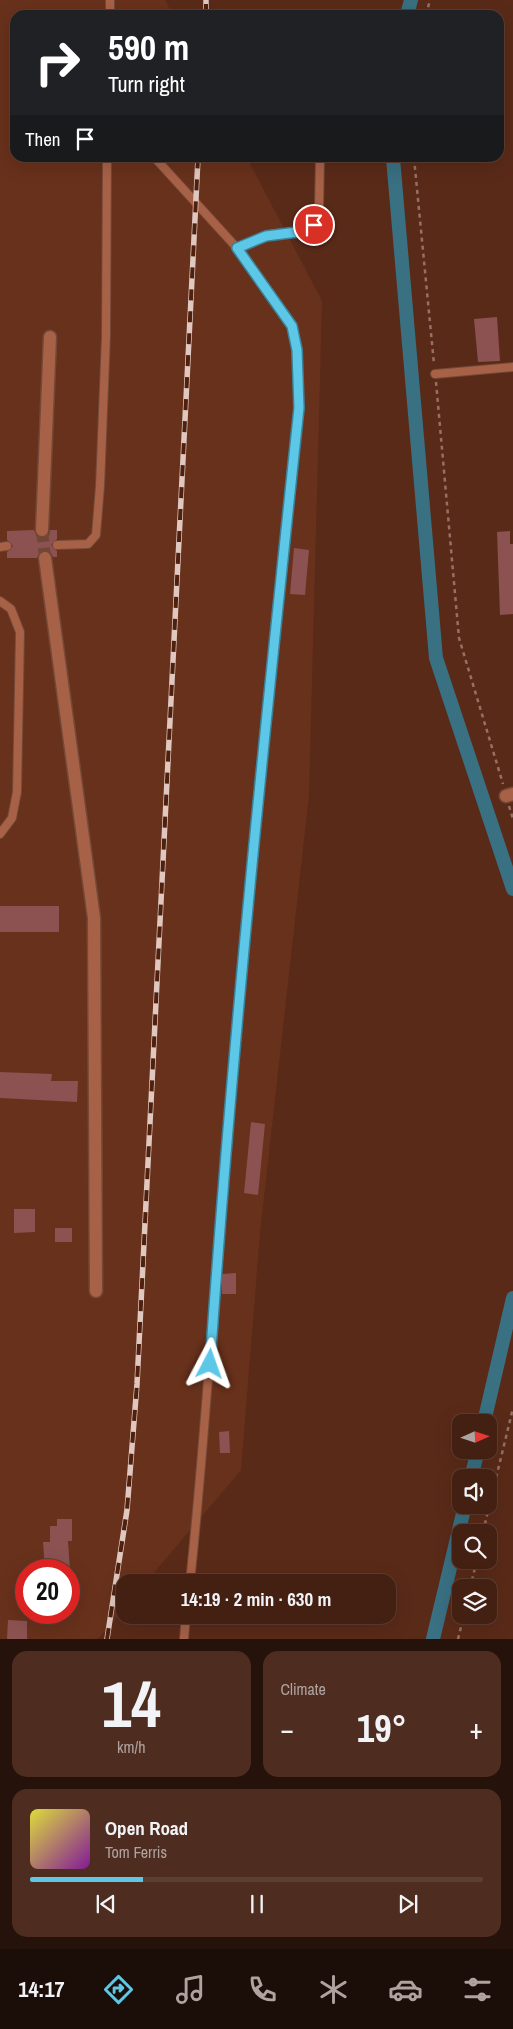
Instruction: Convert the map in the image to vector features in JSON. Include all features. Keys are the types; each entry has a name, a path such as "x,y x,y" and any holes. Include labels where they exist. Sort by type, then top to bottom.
{"street":[{"path":"42,530 50,337"},
{"path":"45,558 94,918 96,1291"}],"lane":[{"path":"57,545 88,544 96,534 100,486 106,336 107,162"},
{"path":"159,162 237,248 292,326 297,350 299,408 252,865 223,1189 201,1480 191,1574"},
{"path":"237,248 266,236 305,231 314,225 319,208 320,162"},
{"path":"435,374 513,367"},
{"path":"0,601 11,609 20,632 18,792 12,818 0,834"},
{"path":"184,1639 185,1624"}],"path":[{"path":"414,162 459,638 510,795 513,819"},
{"path":"485,1524 513,1408"},
{"path":"458,1639 462,1624"}],"shaded area":[{"path":"0,0 165,0 170,10 10,10 10,162 249,162 322,301 309,795 260,1233 241,1470 153,1574 116,1574 116,1618 98,1639 0,1639"}],"building":[{"path":"497,317 500,361 478,362 474,319"},
{"path":"34,530 37,537 42,538 49,535 50,530 57,530 57,539 51,545 57,551 57,557 53,557 51,553 44,550 40,552 37,558 7,558 7,552 13,546 7,540 7,531"},
{"path":"510,531 510,544 513,544 513,614 500,615 497,532"},
{"path":"294,548 309,550 305,595 290,594"},
{"path":"0,906 59,906 59,932 0,932"},
{"path":"0,1072 52,1074 51,1081 78,1081 77,1102 0,1098"},
{"path":"251,1122 265,1124 258,1195 244,1193"},
{"path":"14,1209 35,1209 35,1232 14,1233"},
{"path":"55,1228 72,1228 72,1242 55,1242"},
{"path":"236,1273 236,1294 222,1294 222,1274"},
{"path":"229,1431 230,1453 220,1453 219,1432"},
{"path":"57,1519 72,1519 72,1541 68,1541 69,1559 44,1559 43,1542 50,1542 50,1526 57,1526"},
{"path":"8,1620 15,1620 15,1624 27,1624 27,1639 7,1639"}],"waterway":[{"path":"408,10 411,0"},
{"path":"393,162 436,658 513,889"},
{"path":"486,1414 513,1298"},
{"path":"473,1469 476,1459"},
{"path":"433,1639 463,1514"}],"tunnel":[{"path":"42,530 45,558"}],"railway":[{"path":"206,0 206,10"},
{"path":"107,1639 127,1510 137,1384 198,162"}],"route":[{"path":"210,1364 223,1189 252,865 299,408 297,350 292,326 237,248 266,236 305,231 314,225"}]}
